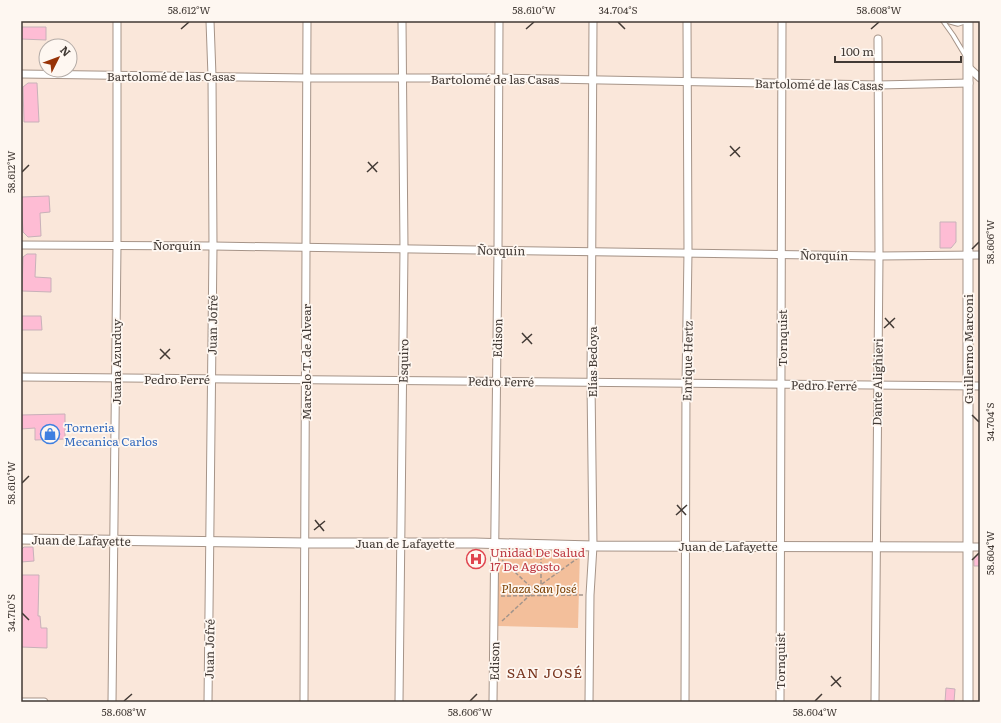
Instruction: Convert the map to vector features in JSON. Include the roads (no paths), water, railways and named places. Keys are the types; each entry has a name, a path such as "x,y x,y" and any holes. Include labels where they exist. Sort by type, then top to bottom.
{"street":[{"name":"Juana Azurduy","path":"112,702 115,541 118,76 117,21"},
{"name":"Juan Jofré","path":"208,702 213,246 212,76 210,21"},
{"name":"Marcelo T. de Alvear","path":"304,702 307,21"},
{"name":"Esquiro","path":"399,702 404,249 402,21"},
{"name":"Edison","path":"493,702 499,21"},
{"name":"Elías Bedoya","path":"589,702 590,595 593,546 593,21"},
{"name":"Enrique Hertz","path":"685,702 688,21"},
{"name":"Tornquist","path":"780,702 782,21"},
{"name":"Guillermo Marconi","path":"967,21 969,83 968,702"},
{"name":"Dante Alighieri","path":"875,702 879,256 878,39"},
{"path":"968,64 980,78"},
{"name":"Bartolomé de las Casas","path":"21,74 307,78 499,78 878,85 969,83"},
{"name":"Ñorquín","path":"21,246 117,245 498,249 593,252 688,252 879,256 980,254"},
{"name":"Pedro Ferré","path":"21,377 980,386"},
{"name":"Juan de Lafayette","path":"21,539 401,543 495,549 541,545 876,548 980,547"},
{"path":"21,702 44,702"}],"lane":[{"path":"943,21 953,35 968,64"},
{"path":"947,21 958,24 967,21"}],"place":[{"name":"Torneria Mecanica Carlos","path":"50,434"},
{"name":"Unidad De Salud 17 De Agosto","path":"476,559"}],"district":[{"name":"SAN JOSÉ","path":"545,672"}],"park label":[{"name":"Plaza San José","path":"539,588"}]}
